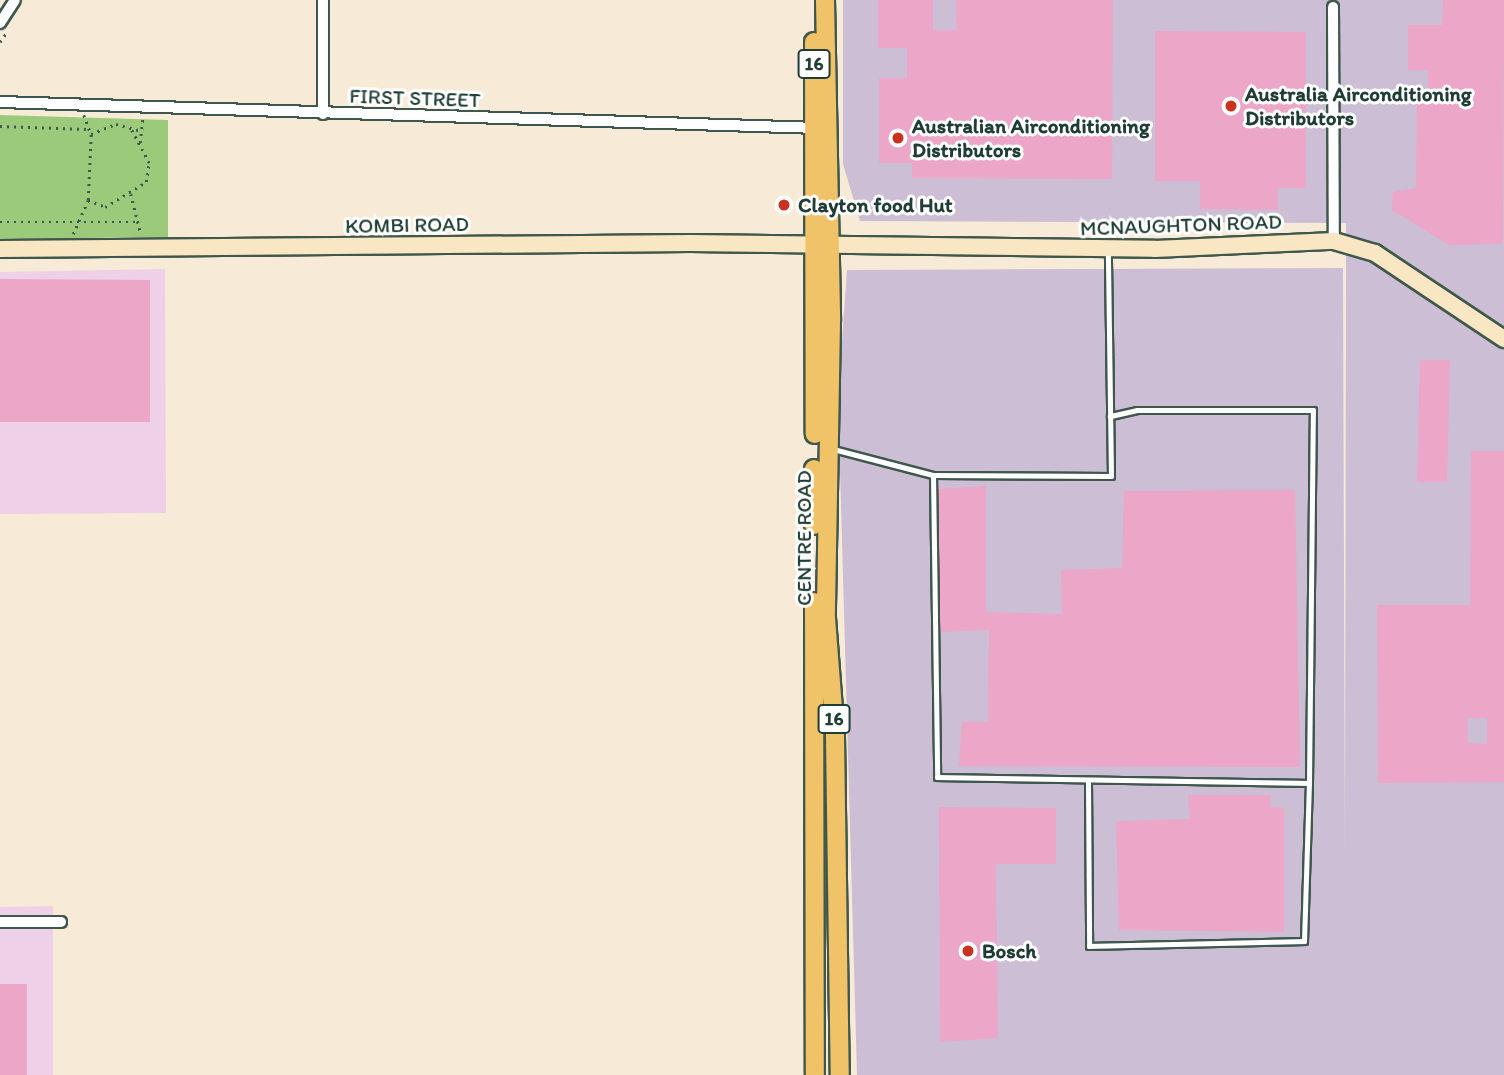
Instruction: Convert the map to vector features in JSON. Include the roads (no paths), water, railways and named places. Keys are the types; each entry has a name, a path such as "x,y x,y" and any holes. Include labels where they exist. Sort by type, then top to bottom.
{"main road":[{"name":"CENTRE ROAD","path":"814,0 821,128 840,1075"},
{"name":"CENTRE ROAD","path":"821,128 825,0"},
{"name":"MCNAUGHTON ROAD","path":"823,249 1108,250 1334,241 1375,253 1504,339"},
{"name":"KOMBI ROAD","path":"0,249 690,243 823,249"},
{"name":"CENTRE ROAD","path":"815,1075 823,249"}],"street":[{"path":"0,23 15,0"},
{"path":"323,0 323,114"},
{"path":"1333,7 1334,241"},
{"name":"FIRST STREET","path":"0,102 821,128"},
{"path":"0,922 61,922"}],"lane":[{"path":"826,447 933,475 1111,476 1108,250"},
{"path":"1088,783 1089,946 1304,941 1309,783 1313,410 1137,410 1110,416"},
{"path":"933,475 937,777 1088,783 1309,783"}],"place":[{"name":"Australia Airconditioning Distributors","path":"1231,106"},
{"name":"Australian Airconditioning Distributors","path":"898,138"},
{"name":"Clayton food Hut","path":"784,205"},
{"name":"Bosch","path":"968,951"}]}
